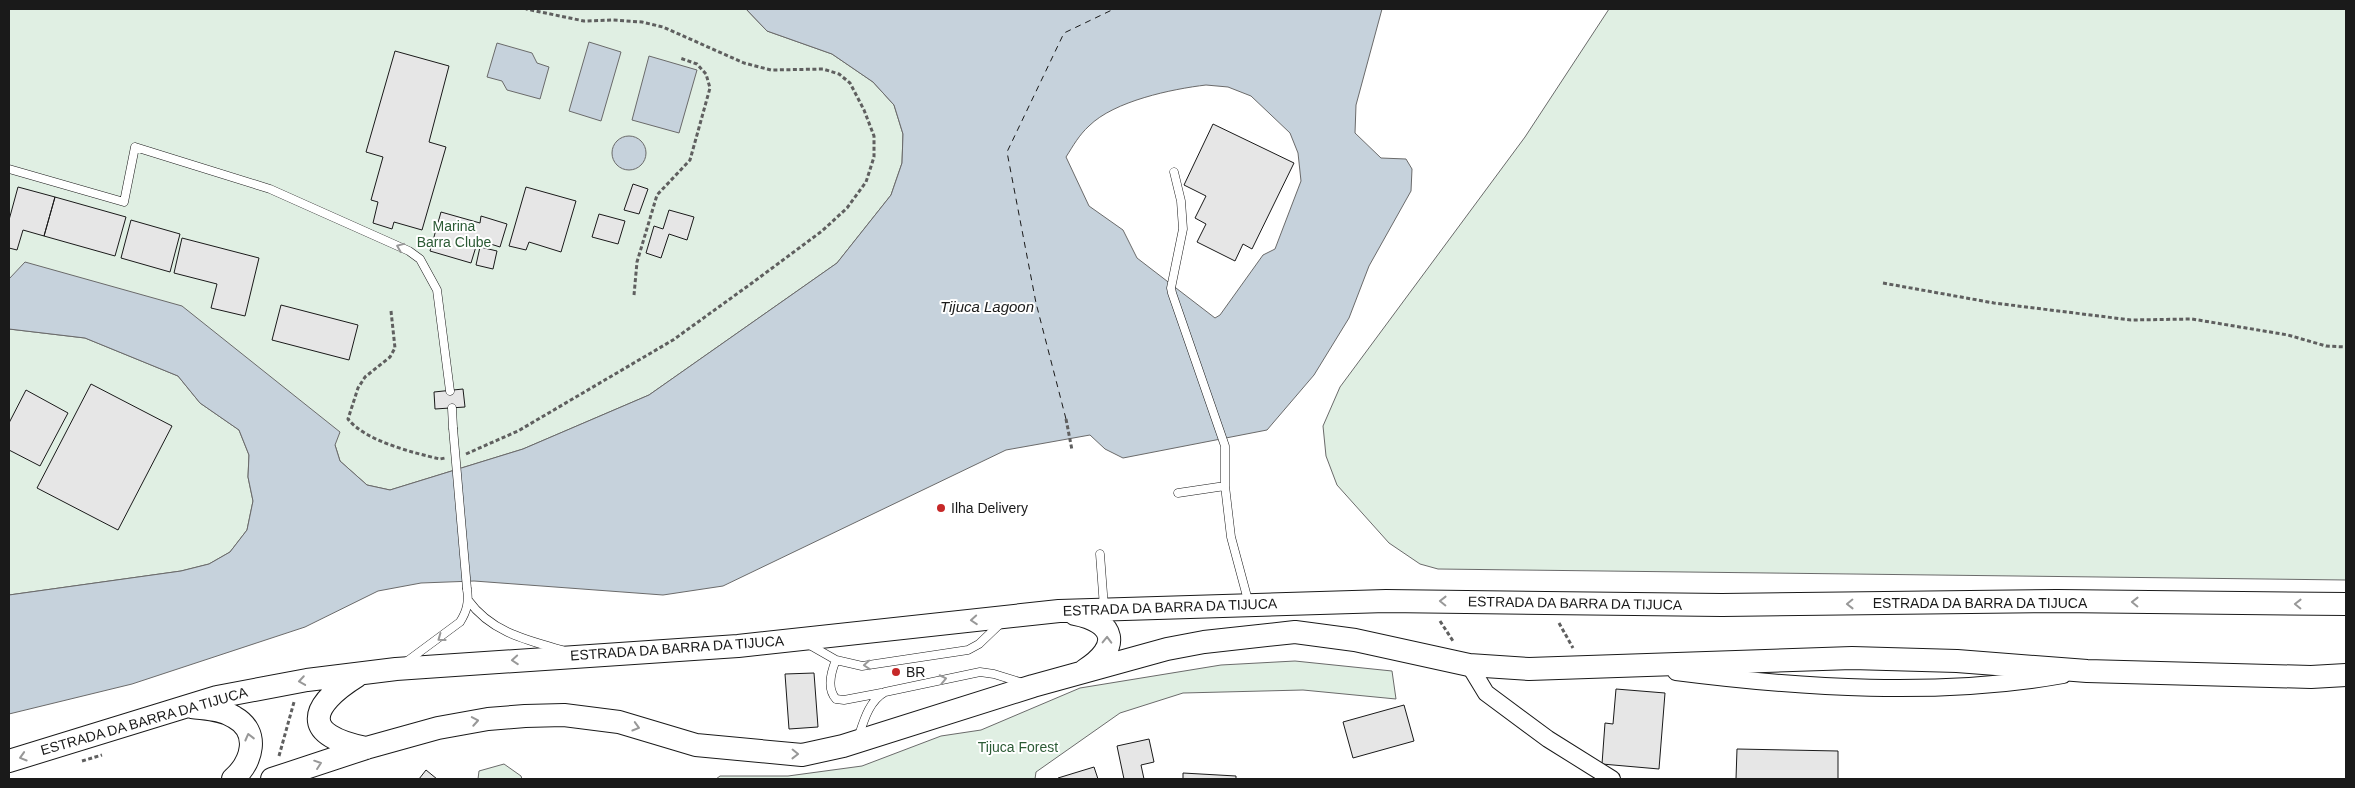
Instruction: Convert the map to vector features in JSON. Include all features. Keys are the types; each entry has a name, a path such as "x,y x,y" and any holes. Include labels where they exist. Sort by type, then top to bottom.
{"main road":[{"name":"ESTRADA DA BARRA DA TIJUCA","path":"9,761 187,706 255,688 396,669 581,655 738,646 1059,611 1249,604 1414,601 1722,605 2047,601 2346,604"},
{"path":"1059,611 1094,618 1104,625 1109,636 1105,654 1078,674"},
{"path":"276,770 438,728 488,719 564,715 619,722 696,745 802,755 856,742 1032,686 1167,648 1295,632 1355,640 1469,665 1530,669 1852,658 1957,660 2087,671 2302,676 2346,675"},
{"path":"360,674 338,688 325,700 318,714 318,721 321,728 336,740 366,748"},
{"path":"187,706 224,712 234,716 248,730 252,739 249,757 240,773 233,779"}],"street":[{"path":"1469,665 1486,693 1548,739 1612,779"}],"lane":[{"path":"9,169 124,202 135,147 270,189 410,251 420,260 438,290 450,391"},
{"path":"1174,172 1181,201 1183,229 1171,288 1225,446 1225,486 1232,538 1249,604"},
{"path":"396,669 460,622 466,613 468,600 452,408"},
{"path":"1178,493 1225,486"},
{"path":"1100,554 1104,609"},
{"path":"468,600 478,613 497,628 529,640 581,655"},
{"path":"798,638 836,660 862,666 961,652 979,644 1008,617"},
{"path":"836,660 830,677 832,692 836,699 844,700 980,672 994,674 1032,686"},
{"path":"856,742 870,707 876,699 886,692"}],"path":[{"path":"463,455 471,454 518,431 673,340 752,284 822,231 847,208 866,182 874,157 874,136 864,110 850,83 839,74 823,69 771,70 744,63 663,27 622,20 584,21 526,9"},
{"path":"634,295 637,262 657,195 690,160 710,88 706,74 697,64 680,58"},
{"path":"1883,284 1994,302 2131,320 2192,319 2288,335 2326,346 2346,348"},
{"path":"391,311 395,348 390,357 365,377 358,388 348,419 371,435 397,449 440,459 448,458"},
{"path":"1066,418 1072,450"},
{"path":"1414,601 1442,623 1469,665"},
{"path":"1558,621 1575,652"},
{"path":"276,770 294,696"}],"green space":[{"name":"Marina Barra Clube","path":"9,9 746,9 767,31 832,54 873,82 894,105 903,134 902,163 891,195 837,263 649,395 523,449 390,490 367,485 340,461 335,445 9,279"},
{"path":"1609,9 2346,9 2346,580 1438,569 1420,564 1389,543 1337,485 1326,456 1323,426 1340,387 1525,137"},
{"path":"9,329 85,338 178,376 200,403 239,430 249,455 248,477 253,501 247,530 230,552 209,564 181,571 9,595"},
{"name":"Tijuca Forest","path":"1295,661 1392,671 1396,699 1303,690 1183,693 1120,713 1036,772 1035,779 716,779 720,776 788,776 862,766 941,736 981,730 1080,688 1221,665"},
{"path":"504,764 521,776 522,779 478,779 479,771"}],"water":[{"name":"Tijuca Lagoon","path":"746,9 1382,9 1356,105 1355,133 1381,158 1406,159 1412,169 1411,191 1369,266 1349,318 1314,375 1267,430 1123,458 1105,449 1090,435 1006,450 723,586 663,595 474,581 421,583 378,591 305,627 132,684 9,714 9,595 181,571 209,564 230,552 247,530 253,501 248,477 249,455 239,430 200,403 178,376 85,338 9,329 9,279 25,262 182,306 340,432 335,445 340,461 367,485 390,490 523,449 649,395 837,263 891,195 902,163 903,134 894,105 873,82 832,54 767,31","holes":["1206,85 1228,87 1251,96 1290,133 1298,153 1301,181 1275,249 1263,255 1220,315 1215,318 1137,258 1123,230 1089,206 1066,157 1089,126 1100,117 1128,103 1161,93 1192,87"]},
{"path":"589,42 621,52 601,121 569,111"},
{"path":"497,43 532,53 537,63 549,67 540,99 507,90 502,81 487,77"},
{"path":"649,56 697,70 679,133 632,120"},
{"path":"629,136 641,141 646,153 641,165 629,170 617,165 612,153 617,141"}],"building":[{"path":"395,51 449,66 429,142 446,147 422,230 394,222 392,229 373,223 378,202 371,200 383,157 366,152"},
{"path":"1213,124 1294,163 1252,249 1243,244 1235,261 1197,242 1206,224 1195,218 1206,196 1184,185"},
{"path":"633,184 648,189 639,214 624,210"},
{"path":"18,187 55,197 44,236 23,230 17,250 9,248 9,220"},
{"path":"526,187 576,201 561,252 529,242 526,250 509,246"},
{"path":"55,197 126,217 115,256 44,236"},
{"path":"669,210 694,217 687,240 669,234 661,258 646,253 654,226 663,229"},
{"path":"441,212 480,223 481,216 507,224 500,247 478,240 471,263 430,251"},
{"path":"599,214 625,221 618,244 592,237"},
{"path":"131,220 180,234 170,272 121,258"},
{"path":"182,238 259,258 245,316 211,308 217,284 174,273"},
{"path":"480,247 497,251 493,269 476,265"},
{"path":"281,305 358,325 349,360 272,340"},
{"path":"91,384 172,426 118,530 37,488"},
{"path":"463,389 465,407 435,409 434,392"},
{"path":"26,390 68,413 40,466 9,450 9,423"},
{"path":"814,673 818,727 789,729 785,674"},
{"path":"1616,689 1665,693 1659,769 1602,764 1605,723 1613,724"},
{"path":"1404,705 1414,741 1353,758 1343,722"},
{"path":"1149,739 1154,762 1141,765 1144,779 1124,779 1117,746"},
{"path":"1737,749 1838,751 1838,779 1736,779"},
{"path":"1094,767 1098,779 1058,778"},
{"path":"426,770 437,779 419,779"},
{"path":"1183,773 1236,776 1236,779 1183,779"}],"ferry route":[{"path":"1066,419 1036,303 1007,152 1064,33 1114,9"}],"place":[{"name":"Ilha Delivery","path":"941,508"},
{"name":"BR","path":"896,672"}]}
